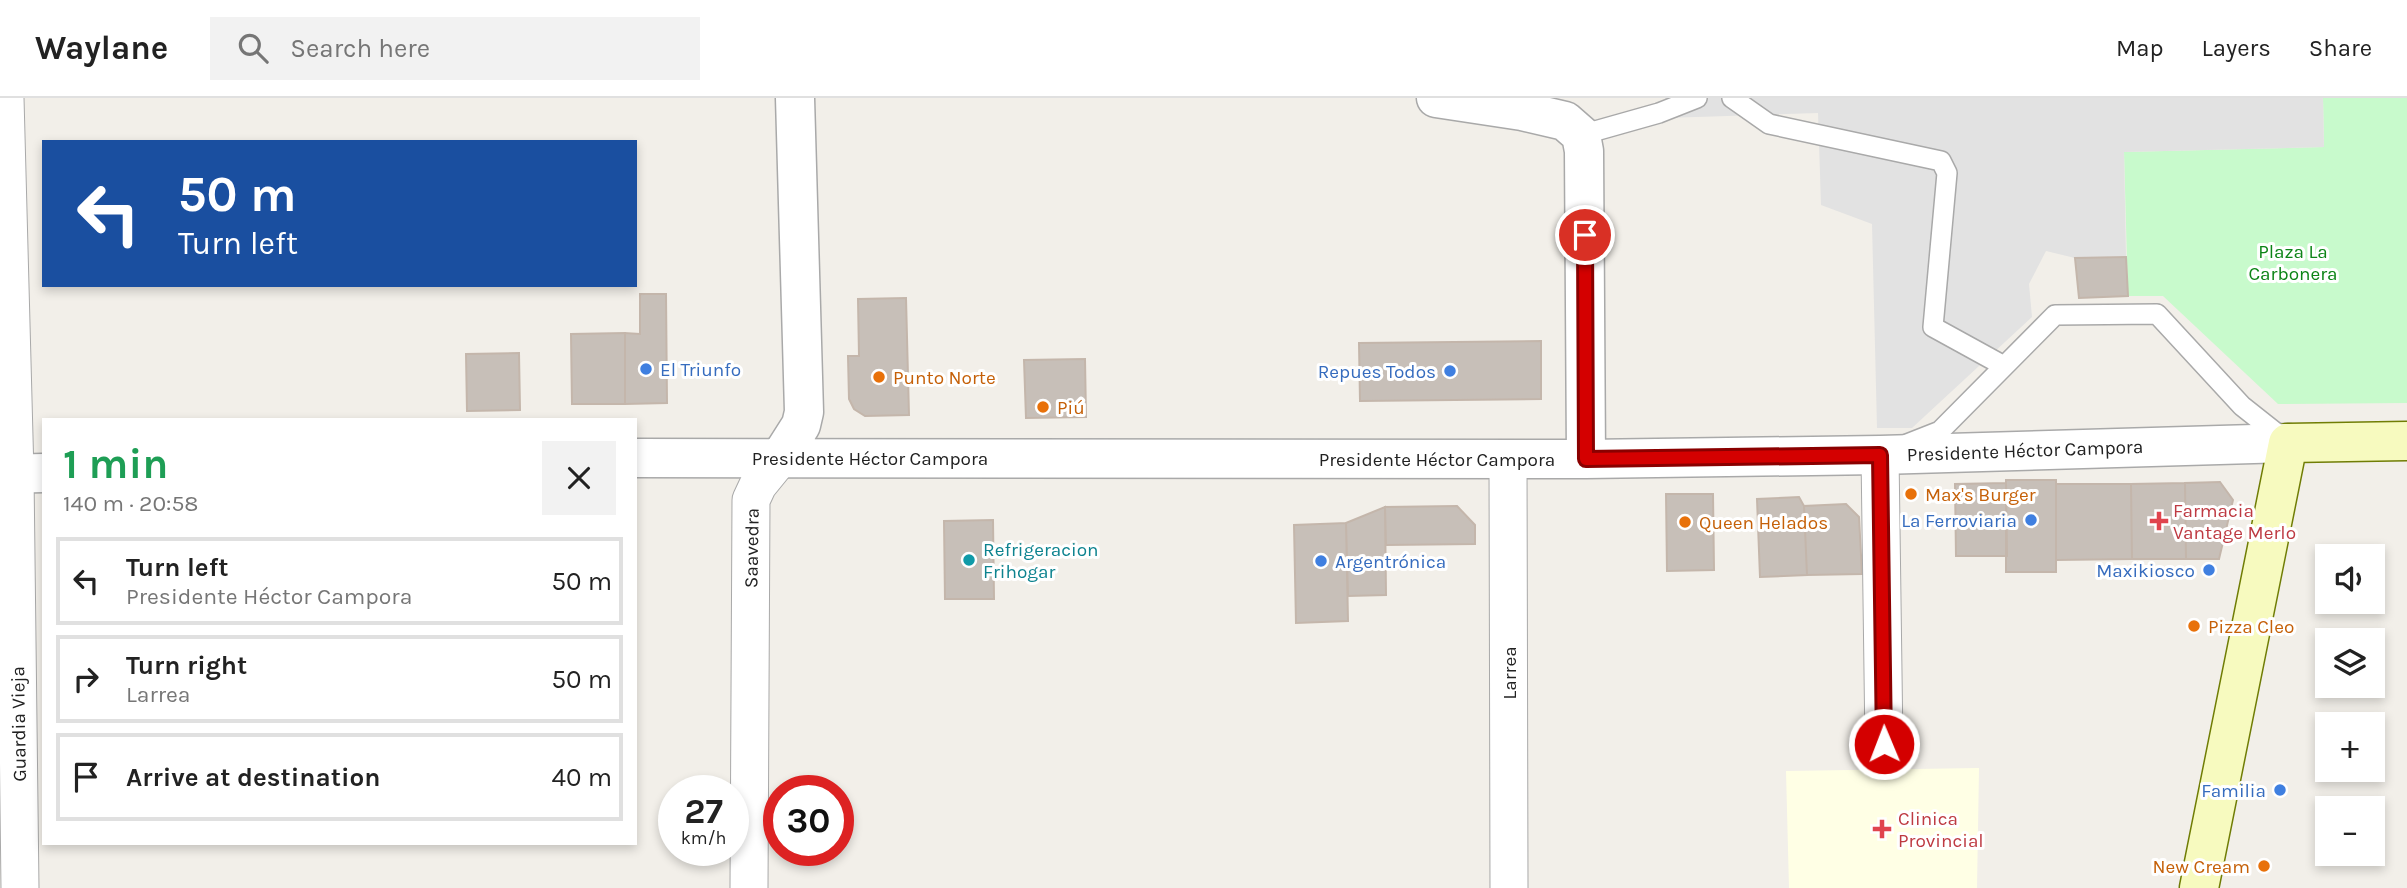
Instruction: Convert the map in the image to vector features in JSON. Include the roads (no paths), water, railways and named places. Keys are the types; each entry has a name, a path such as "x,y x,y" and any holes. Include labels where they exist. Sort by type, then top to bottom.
{"main road":[{"name":"Presidente Héctor Campora","path":"2288,443 2407,441"},
{"path":"2199,888 2288,443"}],"street":[{"name":"Guardia Vieja","path":"5,98 20,473 20,888"},
{"name":"Saavedra","path":"749,888 751,500 758,485 802,425 804,412 795,98"},
{"path":"1436,98 1522,111 1573,128 1584,151 1586,459"},
{"name":"Presidente Héctor Campora","path":"637,458 1586,459 1880,455 2288,443"},
{"path":"1880,455 1884,744"},
{"name":"Larrea","path":"1508,458 1509,888"}],"lane":[{"path":"1732,98 1769,124 1941,161 1947,173 1933,327 2004,366"},
{"path":"1573,128 1659,113 1690,99"},
{"path":"1880,455 1940,431 2055,315 2157,314 2242,406 2288,443"}],"place":[{"name":"El Triunfo","path":"646,369"},
{"name":"Repues Todos","path":"1450,371"},
{"name":"Punto Norte","path":"879,377"},
{"name":"Piú","path":"1043,407"},
{"name":"Max's Burger","path":"1911,494"},
{"name":"La Ferroviaria","path":"2031,520"},
{"name":"Farmacia Vantage Merlo","path":"2159,521"},
{"name":"Queen Helados","path":"1685,522"},
{"name":"Refrigeracion Frihogar","path":"969,560"},
{"name":"Argentrónica","path":"1321,561"},
{"name":"Maxikiosco","path":"2209,570"},
{"name":"Pizza Cleo","path":"2194,626"},
{"name":"Familia","path":"2280,790"},
{"name":"Clinica Provincial","path":"1882,829"},
{"name":"New Cream","path":"2264,866"}],"park label":[{"name":"Plaza La Carbonera","path":"2293,262"}]}
